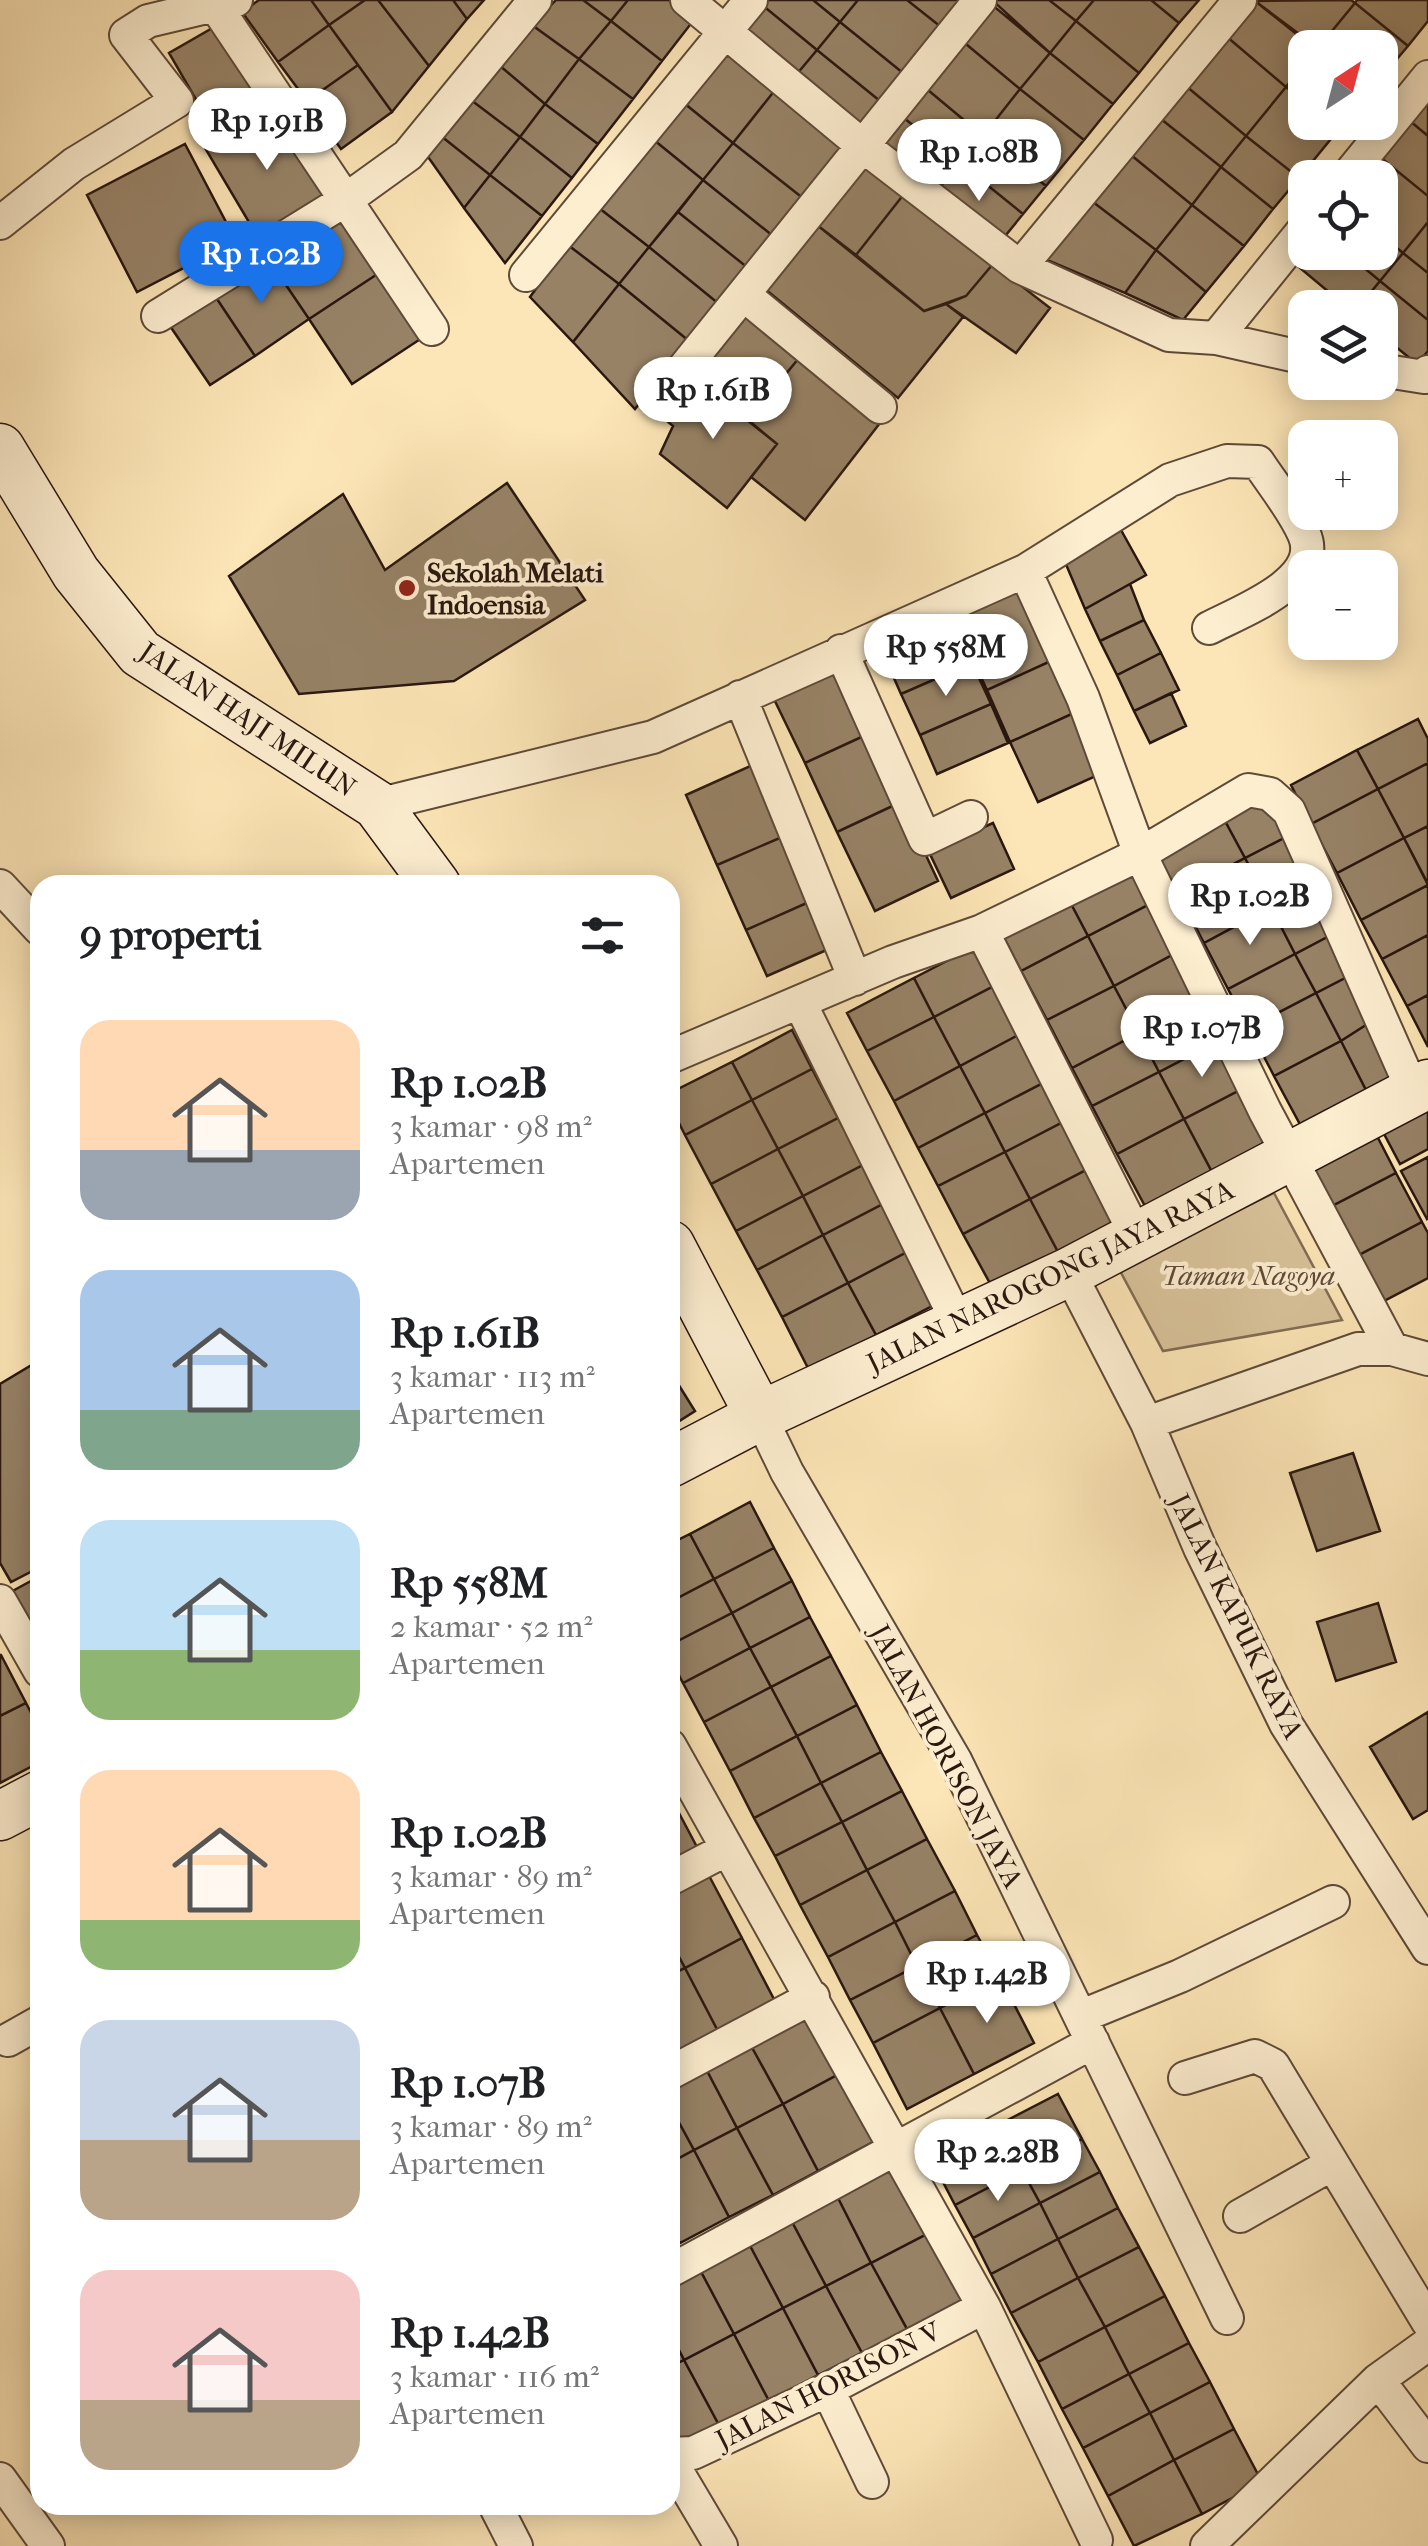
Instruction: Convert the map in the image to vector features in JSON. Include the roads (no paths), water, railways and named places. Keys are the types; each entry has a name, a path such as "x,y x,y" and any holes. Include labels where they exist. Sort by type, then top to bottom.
{"street":[{"path":"158,316 347,198 408,155 534,0"},
{"path":"688,0 862,146 1020,267 1169,335 1216,338 1288,354"},
{"path":"526,275 751,0"},
{"path":"659,400 980,0"},
{"path":"1020,267 1240,0"},
{"path":"0,223 74,164 177,101 126,35 148,21 227,4 432,329"},
{"path":"1361,160 1428,77"},
{"path":"1216,338 1288,249"},
{"path":"744,295 880,407"},
{"path":"1398,373 1424,378 1428,372"},
{"name":"JALAN HAJI MILUN","path":"0,448 76,573 140,652 377,804 429,875"},
{"path":"377,804 652,737 1025,571 1170,480 1227,460 1258,462 1306,538 1304,563 1294,582 1208,628"},
{"path":"1025,571 1083,698 1140,854 1291,1159 1417,1361"},
{"path":"841,651 925,839 971,817"},
{"path":"740,697 855,979"},
{"path":"680,1053 855,979 982,931 1140,854 1248,790 1270,794 1289,811 1420,1088"},
{"path":"0,886 30,918"},
{"path":"982,931 1136,1235"},
{"path":"800,1003 958,1322"},
{"name":"JALAN NAROGONG JAYA RAYA","path":"680,1458 760,1416 1069,1272 1420,1088"},
{"path":"680,1265 760,1416"},
{"name":"JALAN KAPUK RAYA","path":"1069,1272 1147,1423 1200,1548 1286,1724 1428,1948"},
{"path":"1147,1423 1358,1349 1417,1361"},
{"name":"JALAN HORISON JAYA","path":"760,1416 787,1472 955,1760 1227,2318"},
{"path":"0,1601 30,1654"},
{"path":"680,1764 984,2306 1096,2540"},
{"path":"0,1816 30,1800"},
{"path":"680,1874 728,1848"},
{"path":"680,2266 895,2152 1088,2029 1180,1976 1333,1902"},
{"path":"680,2068 814,1997"},
{"path":"8,2040 30,2028"},
{"path":"1184,2078 1264,2057 1273,2064 1428,2322"},
{"path":"1240,2216 1332,2164"},
{"name":"JALAN HORISON V","path":"680,2455 693,2453 828,2390 984,2306"},
{"path":"1208,2546 1378,2380 1428,2344"},
{"path":"1378,2380 1428,2446"},
{"path":"828,2390 872,2482"},
{"path":"680,2474 721,2546"},
{"path":"0,2479 48,2546"},
{"path":"499,2515 516,2546"}],"place":[{"name":"Sekolah Melati Indoensia","path":"407,588"}],"park label":[{"name":"Taman Nagoya","path":"1248,1275"}]}
